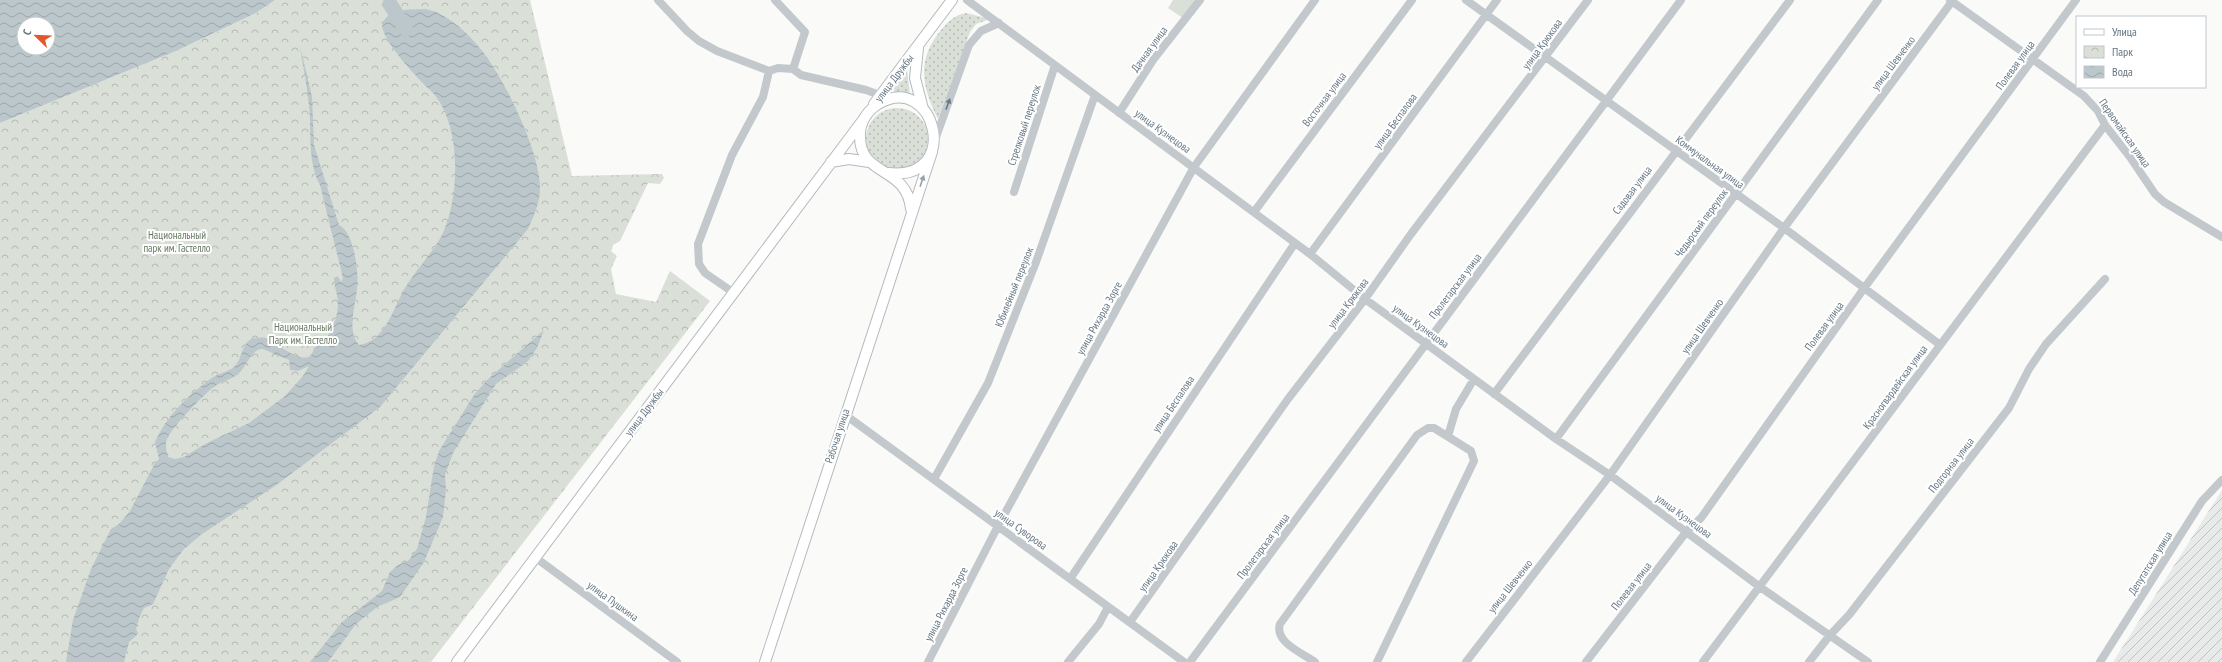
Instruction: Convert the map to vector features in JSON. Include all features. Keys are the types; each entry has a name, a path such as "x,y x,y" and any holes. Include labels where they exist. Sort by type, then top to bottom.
{"main road":[{"name":"улица Дружбы","path":"870,111 952,0"},
{"name":"улица Дружбы","path":"918,45 915,78 923,108"},
{"path":"891,99 910,101 923,108 933,123 935,140 932,152 925,162 914,170 902,174 889,173 878,169 869,162 863,152 860,142 860,130 863,120 870,111 881,102 891,99"},
{"name":"улица Дружбы","path":"457,662 863,120"},
{"name":"Рабочая улица","path":"765,662 844,414 932,152"},
{"path":"832,162 849,159 869,162"},
{"path":"889,173 898,180 908,194 912,211"}],"street":[{"path":"658,0 699,41 717,51 769,70 778,68 794,69 801,75 891,99"},
{"path":"775,0 805,32 794,69"},
{"name":"улица Кузнецова","path":"967,0 1296,243 1365,299 1494,394 1556,439 1610,475 1760,587 1868,662"},
{"name":"Дачная улица","path":"1119,112 1153,60 1200,0"},
{"name":"улица Рихарда Зорге","path":"928,662 998,526 1194,167 1315,0"},
{"name":"Восточная улица","path":"1254,212 1412,0"},
{"name":"Коммунальная улица","path":"1466,0 1676,149 1865,287 1939,344"},
{"name":"улица Беспалова","path":"1310,254 1497,0"},
{"name":"улица Крюкова","path":"1130,622 1288,400 1365,299 1410,234 1546,58 1588,0"},
{"name":"Пролетарская улица","path":"1190,662 1681,0"},
{"name":"Садовая улица","path":"1494,394 1676,149 1790,0"},
{"name":"Чедырский переулок","path":"1556,439 1878,0"},
{"name":"Полевая улица","path":"1586,662 1687,531 1701,518 1865,287 2076,0"},
{"name":"Первомайская улица","path":"1952,1 2084,96 2098,111 2105,125 2130,157 2155,194 2164,202 2222,237"},
{"name":"улица Шевченко","path":"1466,662 1610,475 1784,228 1952,1"},
{"path":"935,140 969,45 981,31 998,23"},
{"name":"Стрелковый переулок","path":"1014,192 1055,65"},
{"path":"734,293 705,273 699,264 698,244 732,155 763,97 769,70"},
{"name":"Юбилейный переулок","path":"934,479 988,383 1036,262 1095,95"},
{"name":"Красногвардейская улица","path":"1703,662 1939,344 2105,125"},
{"name":"улица Беспалова","path":"1070,578 1296,243"},
{"name":"Подгорная улица","path":"1809,662 1830,635 1849,615 2009,408 2029,369 2046,344 2104,279"},
{"path":"1448,436 1456,410 1474,379"},
{"name":"улица Суворова","path":"844,414 1184,662"},
{"path":"1315,662 1282,640 1278,630 1280,624 1417,435 1428,428 1434,428 1470,451 1474,457 1474,461 1378,660 1387,662"},
{"name":"Депутатская улица","path":"2100,662 2202,502 2222,480"},
{"name":"улица Пушкина","path":"536,558 677,662"},
{"path":"1068,662 1099,624 1108,607"}],"shaded area":[{"path":"2222,490 2222,662 2113,662"}],"green space":[{"name":"Национальный Парк им. Гастелло","path":"275,0 530,0 572,176 662,174 664,178 660,184 648,183 620,241 613,245 611,251 617,256 611,269 616,294 656,302 670,271 710,301 431,662 0,662 0,123 176,51 256,13"},
{"path":"1173,0 1195,0 1183,18 1168,8"},
{"path":"966,13 990,19 976,24 970,32 938,119 925,85 925,63 933,41 941,30 949,21"},
{"path":"907,70 910,95 891,91"},
{"path":"897,108 914,113 919,117 923,122 928,139 923,156 919,161 914,165 897,170 880,165 875,161 871,156 866,139 871,122 875,117 880,113"}],"water":[{"path":"0,0 275,0 256,13 176,51 0,123"},
{"path":"425,9 448,18 468,34 489,60 509,94 527,135 534,154 538,172 540,188 539,199 528,229 380,407 275,486 202,534 184,549 169,569 153,604 144,608 136,628 138,634 129,642 124,662 66,662 73,620 91,569 111,529 119,524 130,511 155,463 159,459 155,442 171,416 185,400 201,386 212,378 234,367 239,360 244,347 250,340 254,338 266,338 292,354 306,358 311,355 314,348 324,341 332,330 338,309 334,278 338,276 341,282 343,278 320,185 313,166 309,105 300,46 312,97 314,145 339,225 344,229 352,244 356,263 357,281 352,325 355,339 359,345 376,337 388,322 405,288 443,233 449,218 455,180 453,140 448,121 441,104 395,51 384,33 382,26 389,15 399,11","holes":["263,349 289,360 290,370 298,371 309,366 303,376 285,396 249,423 205,444 184,457 175,459 168,457 166,441 175,427 209,391 238,374 255,352"]},
{"path":"544,330 537,348 528,361 496,384 453,453 445,475 446,490 443,517 424,562 400,597 377,607 356,624 328,662 310,662 342,622 382,591 390,572 398,565 408,561 417,549 426,517 434,466 439,451 474,395 487,380"}],"waterway":[{"path":"390,4 406,29"}],"park label":[{"name":"Национальный парк им. Гастелло","path":"177,241"}]}
